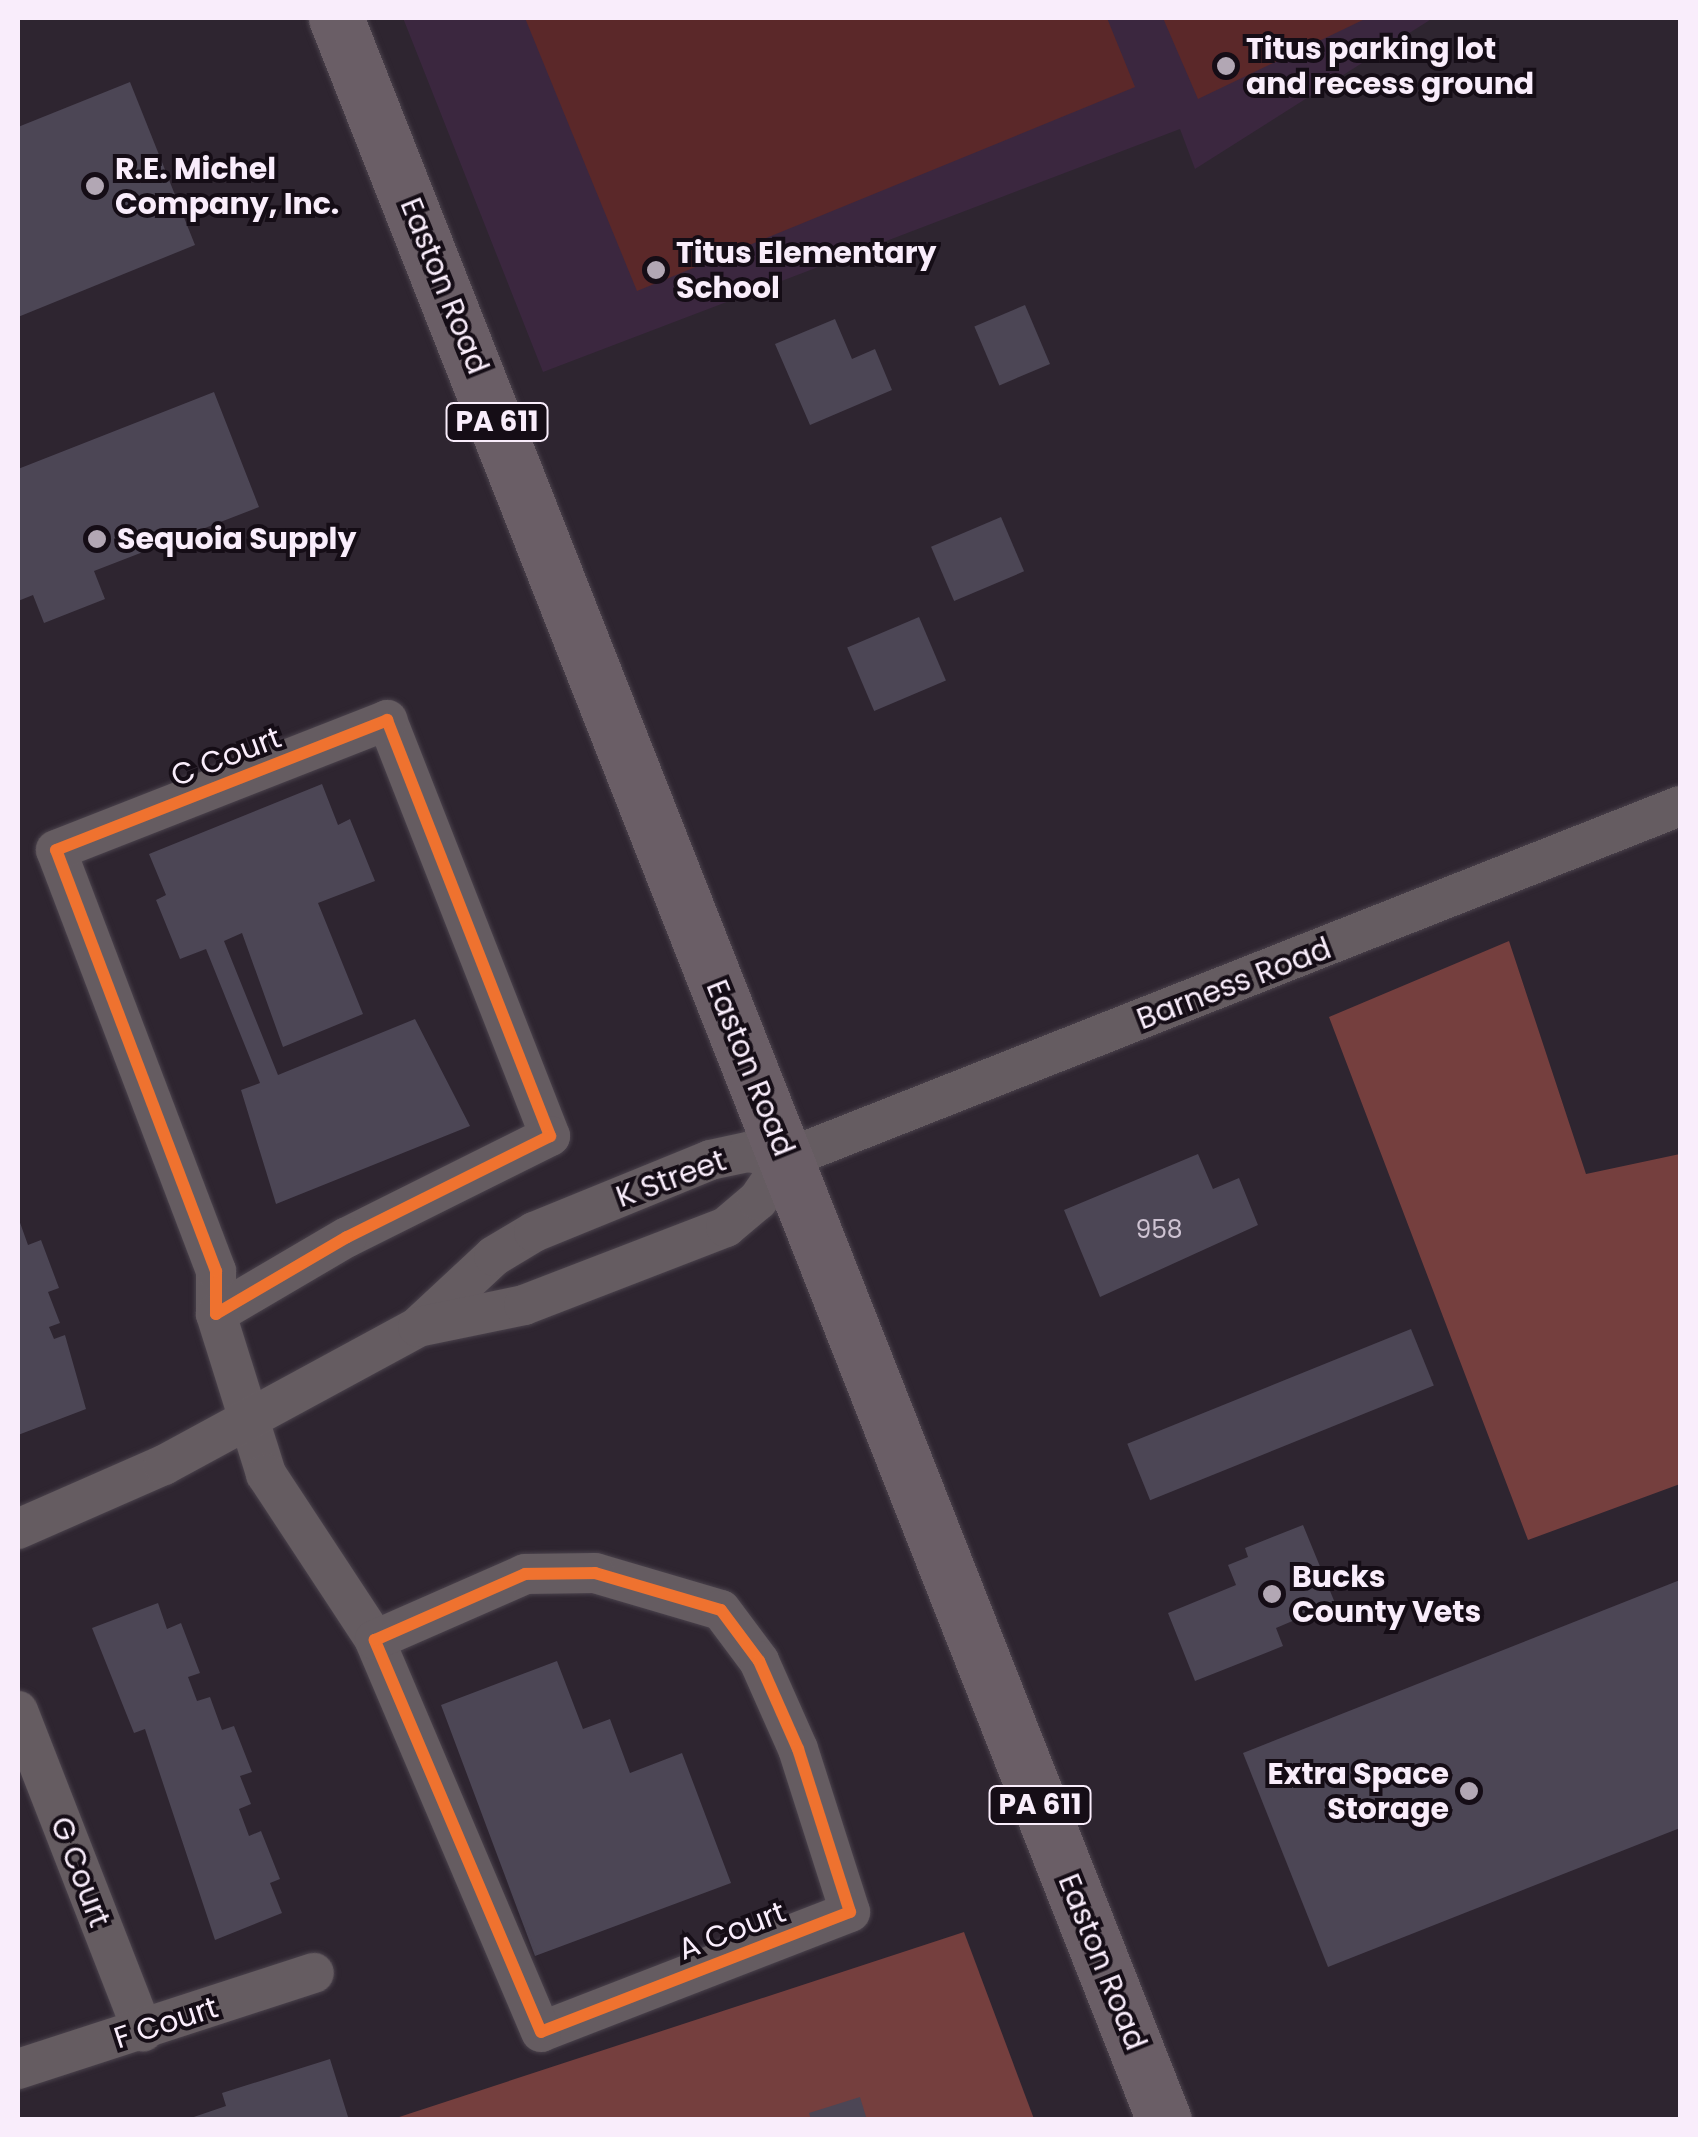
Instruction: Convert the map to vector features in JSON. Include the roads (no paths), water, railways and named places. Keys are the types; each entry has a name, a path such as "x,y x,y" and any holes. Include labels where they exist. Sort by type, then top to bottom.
{"highway":[{"name":"Easton Road","path":"336,18 1164,2120"}],"street":[{"name":"C Court","path":"216,1314 346,1237 550,1136 388,720 56,850 216,1271 216,1314 247,1416"},
{"name":"Barness Road","path":"786,1160 1680,806"},
{"name":"K Street","path":"18,1529 164,1466 247,1416 418,1326 494,1256 534,1232 710,1160 748,1152 786,1160 758,1200 726,1227 524,1306 418,1326"},
{"name":"A Court","path":"247,1416 266,1474 375,1640 541,2032 850,1912 798,1749 760,1661 722,1610 595,1573 524,1574 375,1640"},
{"name":"G Court","path":"18,1711 143,2032"},
{"name":"F Court","path":"18,2069 143,2032 314,1973"}],"place":[{"name":"Titus parking lot and recess ground","path":"1226,66"},
{"name":"R.E. Michel Company, Inc.","path":"95,186"},
{"name":"Titus Elementary School","path":"656,270"},
{"name":"Sequoia Supply","path":"97,539"},
{"name":"Bucks County Vets","path":"1272,1594"},
{"name":"Extra Space Storage","path":"1469,1791"}]}
